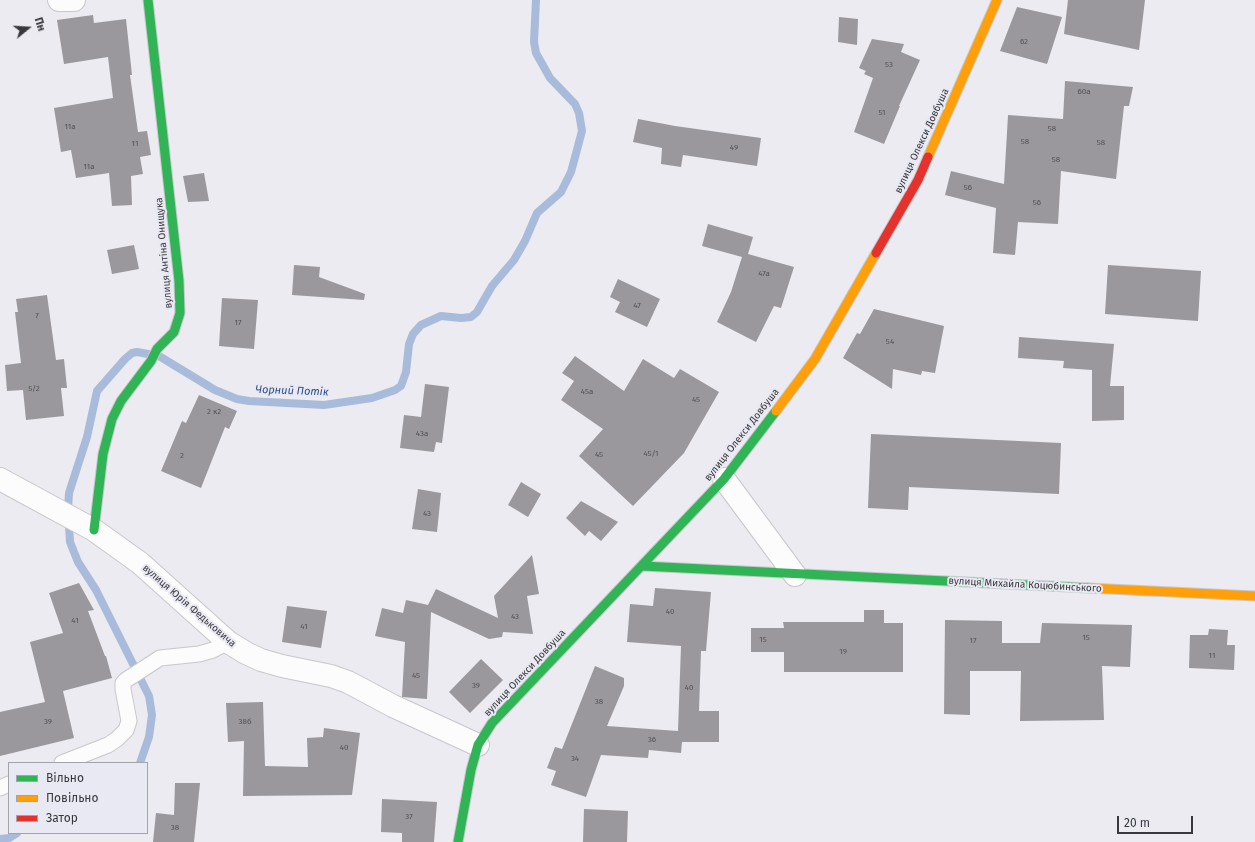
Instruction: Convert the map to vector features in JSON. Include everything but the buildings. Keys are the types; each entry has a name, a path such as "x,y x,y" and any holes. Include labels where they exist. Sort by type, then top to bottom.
{"street":[{"path":"59,0 74,0"},
{"name":"вулиця Антіна Онищука","path":"76,520 100,474 107,433 121,401 151,361 157,350 174,332 180,313 181,304 148,0"},
{"name":"вулиця Олекси Довбуша","path":"458,842 470,770 478,745 502,711 724,479 815,359 918,180 997,0"},
{"name":"вулиця Юрія Федьковича","path":"0,479 76,520 158,578 228,642 261,660 331,676 348,682 393,706 478,745"},
{"path":"724,479 795,575"},
{"name":"вулиця Михайла Коцюбинського","path":"642,566 795,575 1255,596"}],"lane":[{"path":"65,762 108,745 126,730 129,721 123,683 146,665 164,657 199,654 212,650 228,642"}],"waterway":[{"name":"Чорний Потік","path":"140,762 149,737 152,715 149,696 96,590 78,562 70,542 68,509 69,493 87,437 97,391 125,359 132,353 137,352 159,356 215,390 237,399 249,401 324,405 372,398 395,390 401,386 406,372 409,344 413,334 421,325 441,316 461,318 471,317 477,312 492,286 514,260 525,241 537,213 561,192 571,172 582,131 579,113 575,104 550,78 536,53 534,42 536,0"},
{"name":"Чорний Потік","path":"0,839 9,838 15,834"}],"traffic: fast":[{"path":"94,530 103,454 112,419 121,401 151,361 157,349 174,332 180,313 179,281 148,0"},
{"path":"458,842 471,770 478,745 492,723 724,479 776,411"},
{"path":"642,566 1088,588"}],"traffic: slow":[{"path":"928,157 997,0"},
{"path":"776,411 815,359 876,253"},
{"path":"1088,588 1255,596"}],"traffic: jam":[{"path":"876,253 918,180 928,157"}]}
